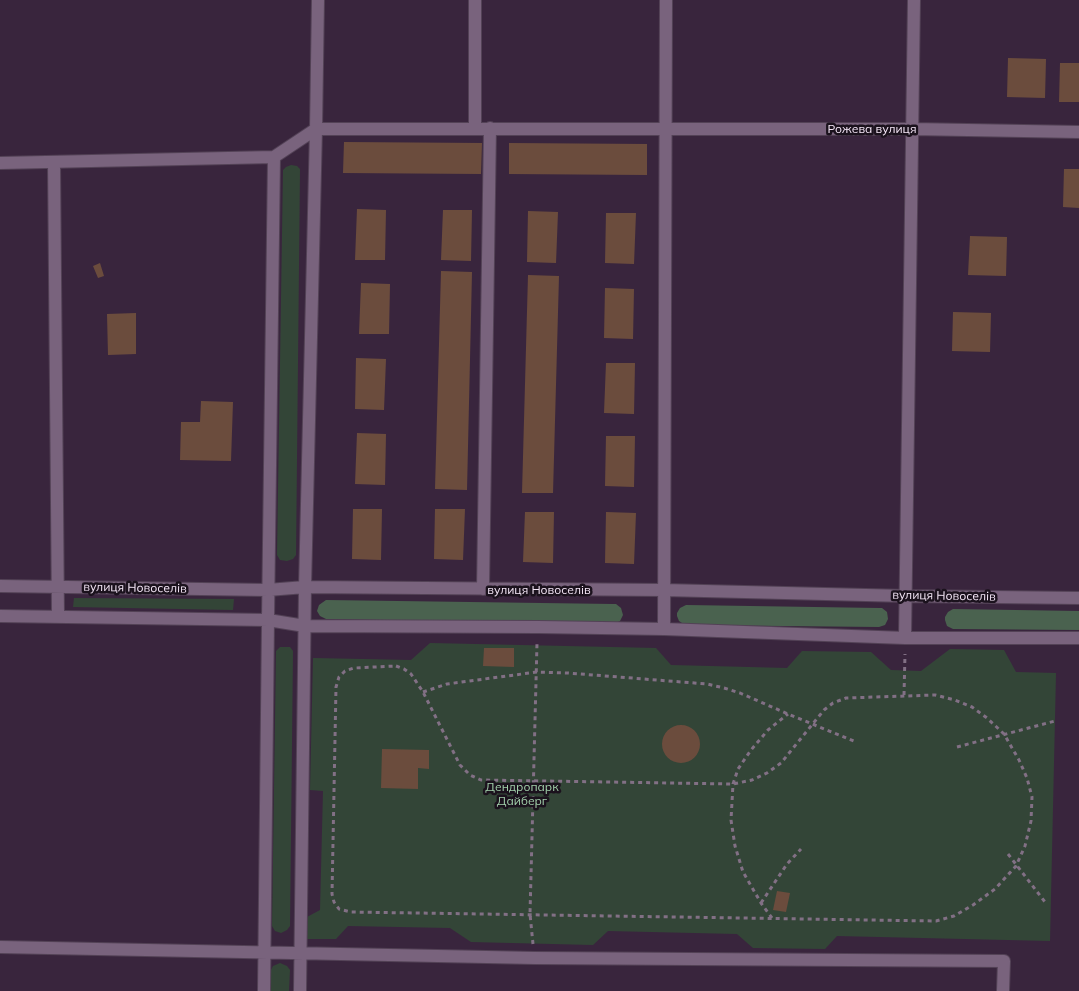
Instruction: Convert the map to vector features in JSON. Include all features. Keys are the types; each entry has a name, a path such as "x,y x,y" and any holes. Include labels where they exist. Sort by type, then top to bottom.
{"street":[{"path":"300,991 305,587 318,0"},
{"path":"475,0 475,129"},
{"path":"664,629 666,0"},
{"path":"905,638 914,0"},
{"path":"483,589 490,128"},
{"path":"0,163 274,158 316,129"},
{"name":"Рожева вулиця","path":"316,129 912,129 1079,132"},
{"path":"264,991 274,158"},
{"path":"54,162 58,617"},
{"name":"вулиця Новоселів","path":"0,586 268,590 305,587 664,590 1079,598"},
{"path":"0,616 268,620 305,626 664,629 905,638 1079,638"},
{"path":"0,947 534,958 1004,961 1003,991"}],"path":[{"path":"534,958 530,914 538,627"},
{"path":"904,696 905,638"},
{"path":"396,666 411,674 423,692 460,765 470,775 482,780 733,784 752,780 767,773 781,763 813,724 824,710 833,703 846,698 935,694 972,707 1004,734 1027,778 1032,797 1031,821 1025,846 1016,866 995,889 973,905 954,916 936,921 351,912 339,909 334,902 332,894 336,687 339,677 345,671 354,668 396,666"},
{"path":"423,692 447,684 536,672 707,684 740,693 856,742"},
{"path":"772,918 743,872 734,846 731,820 733,784 738,769 751,750 768,730 788,714"},
{"path":"957,747 1055,721"},
{"path":"761,903 787,864 801,849"},
{"path":"1008,854 1045,902"}],"green space":[{"path":"291,165 297,166 300,169 296,555 293,559 287,561 280,560 277,555 283,170"},
{"path":"74,598 234,599 233,610 73,607"},
{"path":"326,600 616,604 621,608 623,615 620,621 613,624 326,619 320,616 317,611 319,605"},
{"path":"686,605 882,608 887,612 888,619 885,625 879,627 685,625 679,621 677,613 680,608"},
{"path":"953,609 1079,611 1079,630 953,629 947,626 945,617"},
{"name":"Дендропарк Дайберг","path":"430,643 656,648 671,665 787,668 802,651 871,652 891,670 921,671 950,649 1004,650 1016,672 1056,673 1050,941 837,936 825,949 753,948 737,934 608,931 593,945 471,942 450,928 348,926 336,939 306,939 307,917 320,910 323,791 310,790 313,658 411,660"},
{"path":"280,647 290,647 293,651 290,926 281,933 275,931 272,926 276,651"},
{"path":"280,963 287,966 290,970 289,991 270,991 271,970 273,966"}],"building":[{"path":"1008,58 1046,59 1045,98 1007,97"},
{"path":"1060,63 1079,63 1079,102 1059,102"},
{"path":"344,142 482,143 481,174 343,173"},
{"path":"509,143 647,144 647,175 509,174"},
{"path":"1064,169 1079,169 1079,208 1063,207"},
{"path":"357,209 386,210 385,260 355,260"},
{"path":"443,210 472,210 471,261 441,260"},
{"path":"528,211 558,212 556,263 527,262"},
{"path":"606,213 636,213 634,264 605,263"},
{"path":"970,236 1007,237 1006,276 968,275"},
{"path":"100,263 104,276 98,278 93,266"},
{"path":"441,271 472,272 467,490 435,489"},
{"path":"528,275 559,276 553,493 522,493"},
{"path":"361,283 390,284 389,334 359,334"},
{"path":"605,288 634,289 633,339 604,338"},
{"path":"953,312 991,313 990,352 952,351"},
{"path":"136,313 136,354 108,355 107,314"},
{"path":"356,358 386,359 384,410 355,409"},
{"path":"606,363 635,363 634,414 604,413"},
{"path":"201,401 233,402 231,461 180,460 181,422 200,422"},
{"path":"357,433 386,434 385,485 355,484"},
{"path":"606,436 635,436 634,487 605,486"},
{"path":"353,509 382,509 381,560 352,559"},
{"path":"435,509 465,509 463,560 434,559"},
{"path":"525,512 554,512 553,563 523,562"},
{"path":"606,512 636,513 634,564 605,563"},
{"path":"484,648 514,648 514,667 483,666"},
{"path":"681,725 694,731 700,744 694,757 681,763 668,757 662,744 668,731"},
{"path":"382,749 429,750 429,769 418,768 418,789 381,788"},
{"path":"777,891 790,893 786,912 773,910"}]}
